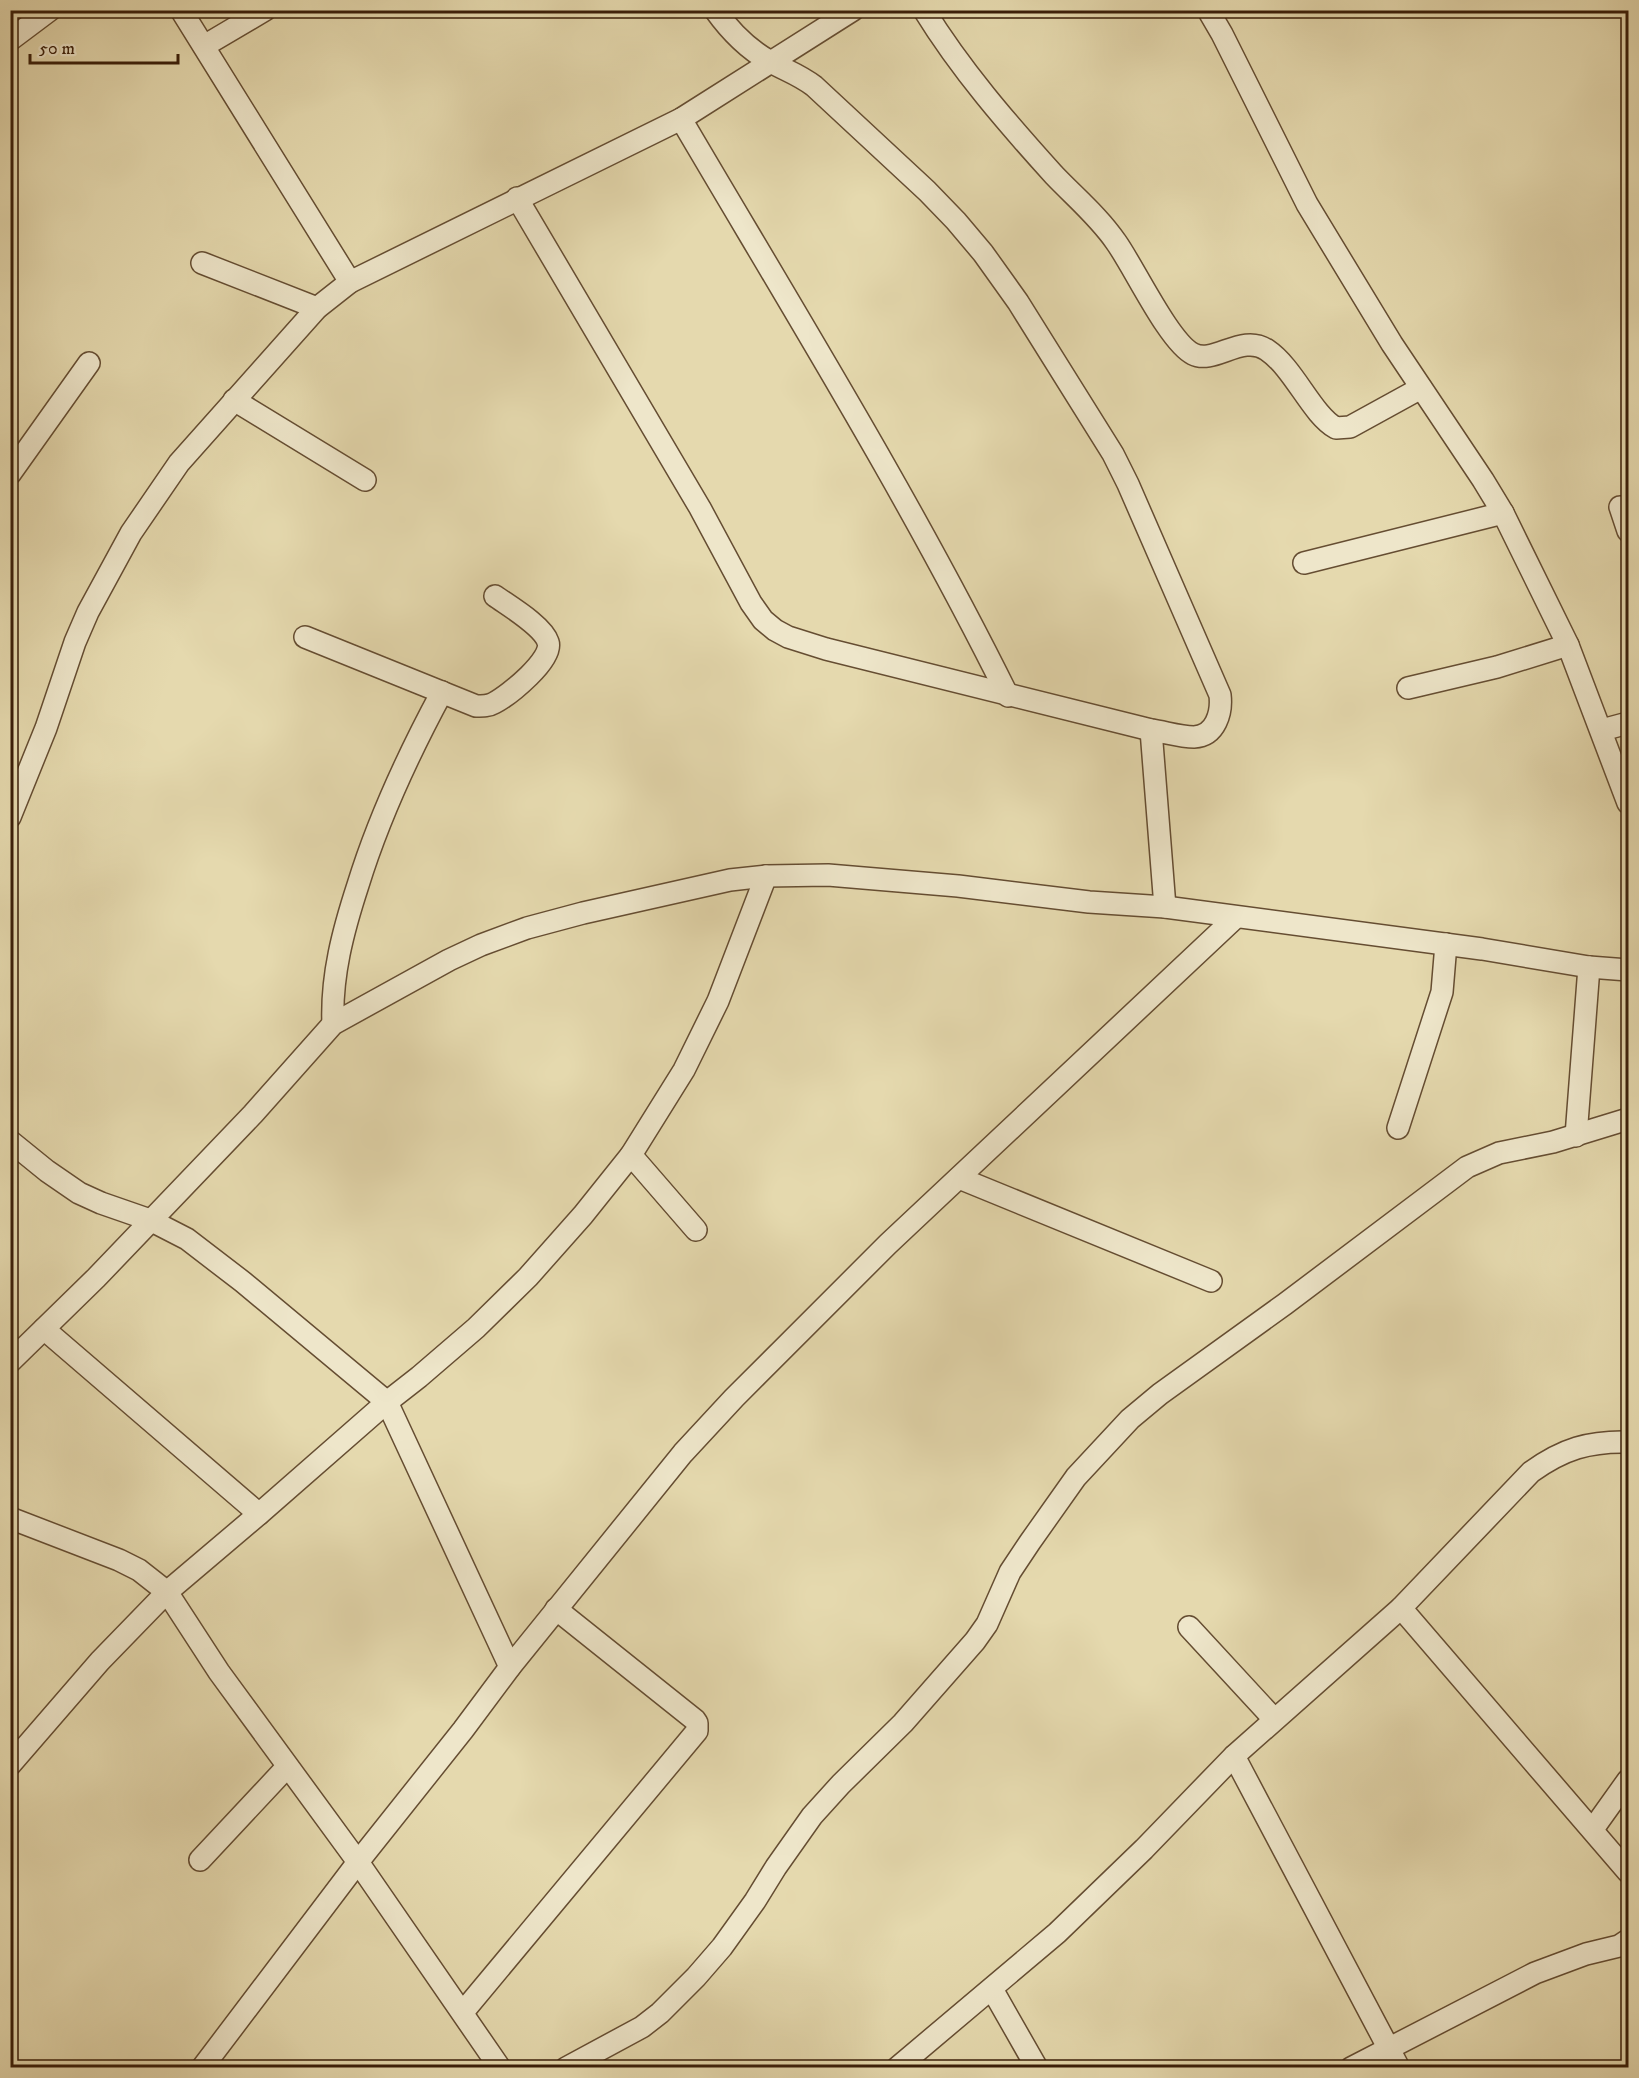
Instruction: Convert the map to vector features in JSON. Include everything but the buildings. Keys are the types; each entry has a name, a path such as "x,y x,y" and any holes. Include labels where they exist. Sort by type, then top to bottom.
{"street":[{"path":"10,40 50,10"},
{"path":"181,10 350,282"},
{"path":"204,46 265,10"},
{"path":"517,198 694,498 751,603 763,620 775,630 806,644 1152,730 1194,737 1203,735 1212,728 1219,718 1220,694 1144,517 1113,454 1018,302 970,236 927,191 814,86 797,74 771,62 738,38 715,10"},
{"path":"10,817 46,728 75,642 88,612 131,533 180,463 316,308 350,282 681,119 853,10"},
{"path":"924,10 952,53 988,99 1055,176 1113,237 1173,334 1192,354 1200,357 1243,345 1261,346 1279,360 1326,420 1336,428 1350,427 1421,388"},
{"path":"1208,10 1307,204 1392,344 1503,513 1568,645 1629,803"},
{"path":"681,119 896,486 976,632 1008,696"},
{"path":"202,263 316,308"},
{"path":"10,474 89,363"},
{"path":"234,400 365,480"},
{"path":"1620,507 1629,531"},
{"path":"1305,563 1503,513"},
{"path":"305,637 476,706 487,705 508,693 536,668 549,650 548,642 542,633 495,596"},
{"path":"1408,688 1497,667 1568,645"},
{"path":"333,1024 332,996 338,956 348,915 371,844 398,777 442,692"},
{"path":"1602,730 1629,723"},
{"path":"1152,730 1166,908"},
{"path":"13,1356 44,1329 253,1114 333,1024 449,960 481,945 527,928 583,913 730,880 766,876 828,875 1166,908 1446,944 1589,967 1629,970"},
{"path":"10,1765 100,1661 167,1592 387,1402 445,1356 506,1300 583,1215 631,1155 684,1070 718,1001 766,876"},
{"path":"202,2067 510,1667 666,1472 705,1428 888,1244 1236,917"},
{"path":"1398,1128 1438,1004 1444,979 1446,944"},
{"path":"1576,1136 1589,967"},
{"path":"566,2067 642,2027 660,2013 696,1977 722,1947 755,1901 788,1848 813,1816 841,1784 910,1715 975,1641 987,1624 1010,1572 1030,1542 1077,1477 1130,1419 1160,1394 1285,1304 1467,1167 1499,1153 1576,1136 1629,1119"},
{"path":"10,1141 79,1193 150,1220 173,1231 207,1253 387,1402 510,1667"},
{"path":"631,1155 696,1230"},
{"path":"959,1178 1211,1281"},
{"path":"44,1329 259,1514"},
{"path":"897,2067 1057,1933 1234,1756 1401,1608 1516,1487 1550,1459 1582,1446 1629,1442"},
{"path":"10,1518 119,1560 139,1570 167,1592 219,1672 358,1862 501,2067"},
{"path":"1401,1608 1629,1872"},
{"path":"464,2012 697,1731 695,1720 556,1609"},
{"path":"1189,1627 1274,1719"},
{"path":"1234,1756 1399,2067"},
{"path":"200,1860 287,1767"},
{"path":"1593,1829 1629,1780"},
{"path":"1352,2067 1535,1973 1586,1954 1626,1945"},
{"path":"992,1989 1037,2067"}]}
